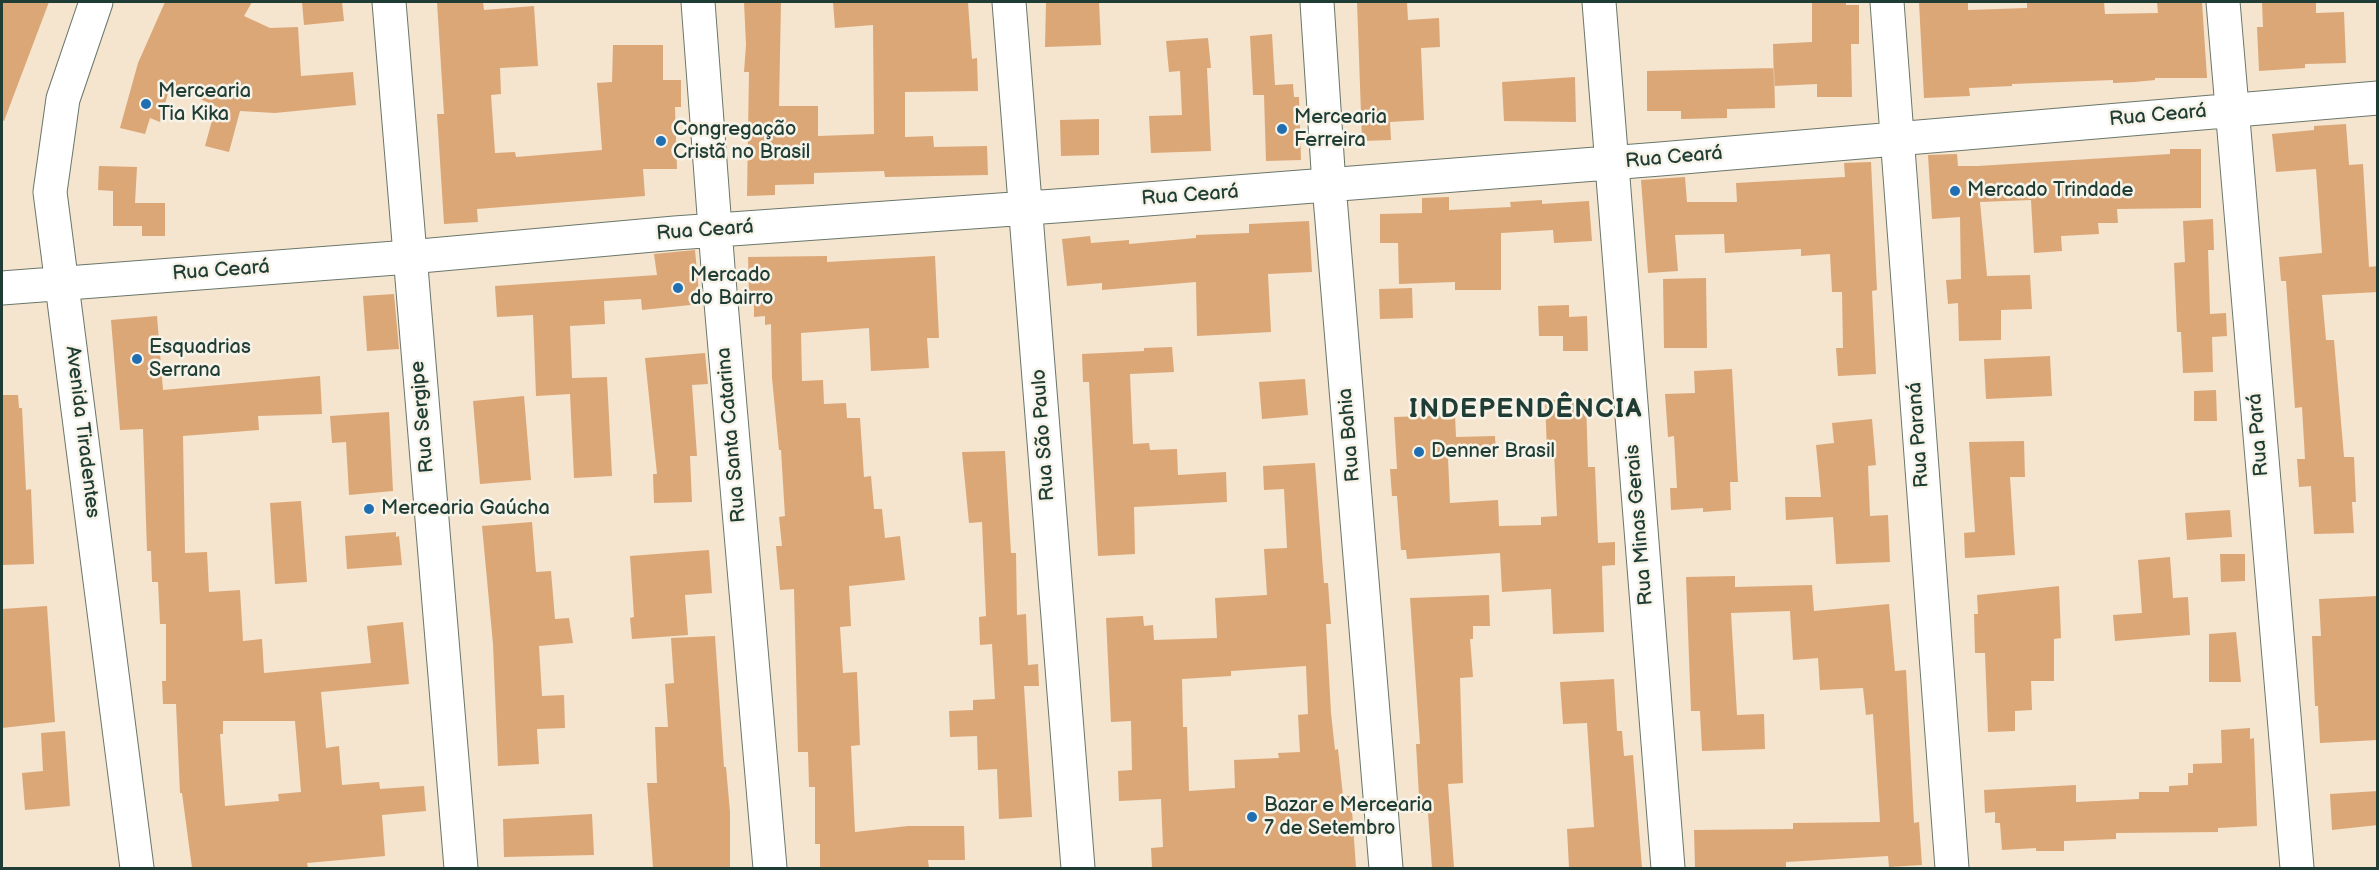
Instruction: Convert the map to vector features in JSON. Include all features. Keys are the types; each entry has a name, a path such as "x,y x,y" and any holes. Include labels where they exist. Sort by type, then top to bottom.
{"street":[{"name":"Avenida Tiradentes","path":"96,2 63,99 50,192 137,868"},
{"name":"Rua Sergipe","path":"389,2 461,868"},
{"name":"Rua Santa Catarina","path":"698,2 715,230 770,868"},
{"name":"Rua São Paulo","path":"1009,2 1078,868"},
{"name":"Rua Bahia","path":"1317,2 1329,185 1386,868"},
{"name":"Rua Minas Gerais","path":"1599,2 1668,868"},
{"name":"Rua Paraná","path":"1887,2 1952,868"},
{"name":"Rua Pará","path":"2223,2 2297,868"},
{"name":"Rua Ceará","path":"2,288 715,230 1612,163 2378,98"}],"building":[{"path":"2,2 49,2 4,121 2,120"},
{"path":"165,2 252,2 244,16 270,28 298,27 301,76 353,72 356,105 275,113 240,111 229,152 205,146 216,106 170,86 160,122 150,118 145,134 120,128 138,63"},
{"path":"302,2 342,2 344,21 304,25"},
{"path":"437,2 483,2 484,10 534,6 538,66 500,68 501,94 491,95 495,153 515,152 516,157 602,150 597,83 612,82 613,45 663,45 663,80 681,80 681,107 675,107 677,169 643,169 645,196 477,209 478,222 444,224 437,114 444,114"},
{"path":"744,2 781,2 779,106 818,106 818,136 874,134 873,25 835,28 833,2 968,2 972,59 977,58 978,91 905,92 905,137 933,136 934,147 987,146 988,175 885,177 884,171 814,173 814,184 775,185 775,195 747,196 749,72 744,72 746,45"},
{"path":"1046,2 1099,2 1101,45 1045,47"},
{"path":"1357,2 1407,2 1408,20 1439,18 1440,47 1421,48 1424,120 1390,122 1391,140 1362,141"},
{"path":"1812,2 1846,2 1846,5 1859,5 1859,44 1851,44 1852,97 1817,97 1817,84 1774,86 1773,44 1812,42"},
{"path":"1919,2 1968,2 1968,10 2027,8 2027,2 2104,2 2105,14 2158,13 2157,2 2202,2 2207,78 2155,78 2155,80 2113,83 2113,80 2012,84 2012,86 1969,88 1970,96 1924,98"},
{"path":"2262,2 2316,2 2316,13 2344,12 2346,63 2305,64 2305,68 2259,71 2257,27 2263,27"},
{"path":"1272,34 1275,85 1293,84 1294,97 1299,97 1301,160 1266,161 1264,95 1253,95 1250,36"},
{"path":"1208,38 1211,68 1207,68 1211,151 1151,153 1149,116 1182,115 1180,71 1169,72 1166,41"},
{"path":"1774,68 1775,108 1727,109 1727,118 1681,119 1681,111 1647,111 1647,71"},
{"path":"1575,77 1576,122 1504,121 1502,82"},
{"path":"1099,119 1099,155 1061,156 1060,120"},
{"path":"2346,124 2349,165 2363,164 2369,267 2378,266 2378,292 2322,295 2326,340 2334,340 2344,457 2354,457 2356,502 2352,502 2354,533 2314,534 2311,486 2299,487 2297,459 2305,459 2302,407 2295,408 2286,281 2281,281 2279,257 2322,253 2316,169 2276,172 2272,134 2314,130 2314,126"},
{"path":"2170,149 2201,149 2201,208 2117,209 2118,223 2098,223 2099,234 2061,236 2062,251 2034,253 2031,200 1980,202 1987,276 2030,275 2032,309 2001,310 2001,340 1959,341 1958,303 1948,304 1946,280 1961,279 1960,217 1932,219 1928,155 1957,154 1958,166 1978,166 2170,154"},
{"path":"1871,162 1877,290 1872,291 1876,374 1838,376 1836,348 1843,348 1842,292 1832,292 1830,254 1801,256 1801,249 1725,253 1724,234 1675,235 1678,271 1648,273 1641,180 1685,177 1687,202 1737,202 1736,183 1845,177 1844,163"},
{"path":"99,166 137,167 135,203 165,203 165,236 142,236 142,226 113,226 113,191 98,190"},
{"path":"1449,197 1449,210 1511,207 1510,202 1542,200 1542,204 1589,201 1592,241 1554,243 1553,230 1501,233 1501,290 1455,290 1455,282 1399,284 1398,243 1380,243 1380,214 1422,213 1422,198"},
{"path":"2213,219 2214,250 2208,250 2210,314 2226,313 2227,336 2212,337 2213,372 2183,373 2181,332 2177,332 2174,263 2185,262 2183,221"},
{"path":"1309,221 1312,272 1268,274 1271,332 1197,336 1196,282 1102,290 1102,283 1067,286 1062,239 1090,236 1091,243 1129,240 1129,244 1196,238 1196,235 1249,233 1249,224"},
{"path":"695,250 700,304 642,310 641,299 604,301 605,324 570,326 572,378 607,377 612,476 574,478 570,394 536,396 533,315 497,317 495,286 657,275 654,254"},
{"path":"827,256 827,262 935,256 939,338 927,338 929,368 871,371 869,328 801,333 802,381 823,380 824,404 846,403 847,418 860,418 864,477 871,476 874,509 882,509 885,538 900,536 905,580 849,586 851,626 840,627 843,673 857,672 860,745 851,746 855,832 908,826 964,826 965,860 928,860 929,868 820,868 820,844 815,844 815,787 809,787 808,752 798,752 794,589 780,590 776,546 782,546 779,517 785,516 781,450 779,450 772,378 771,324 765,325 765,316 754,317 754,297 749,297 748,257"},
{"path":"1706,278 1707,348 1664,348 1663,279"},
{"path":"1412,288 1413,318 1380,319 1379,289"},
{"path":"394,294 399,349 367,351 363,296"},
{"path":"1569,305 1569,317 1587,316 1588,351 1563,351 1563,336 1539,336 1538,306"},
{"path":"157,316 163,390 320,376 322,414 258,416 259,430 183,436 185,553 207,552 209,592 240,590 243,641 262,639 264,673 371,663 367,626 403,622 409,684 321,692 326,748 339,746 342,785 379,782 380,789 424,786 426,811 382,815 385,856 307,863 308,868 192,868 182,793 180,793 176,704 163,704 162,681 166,681 166,624 160,624 158,582 152,582 151,551 147,551 143,429 120,430 111,320","holes":["223,721 295,721 301,792 278,794 279,801 225,806 220,734 223,734"]},
{"path":"1172,347 1174,372 1130,374 1133,444 1149,443 1150,450 1177,449 1178,475 1226,472 1227,502 1134,507 1135,554 1098,556 1089,382 1083,382 1082,354 1144,351 1144,348"},
{"path":"705,353 708,384 692,385 697,456 690,456 692,502 654,503 653,474 657,474 645,358"},
{"path":"2050,356 2052,396 1986,399 1984,359"},
{"path":"1732,369 1738,482 1730,482 1731,510 1703,512 1703,508 1671,510 1670,488 1677,488 1674,436 1668,437 1665,394 1695,393 1694,371"},
{"path":"1305,379 1308,415 1262,419 1259,382"},
{"path":"2216,390 2217,421 2194,421 2194,391"},
{"path":"2,395 18,395 19,408 22,408 26,490 31,489 34,564 2,565"},
{"path":"524,396 531,480 480,484 473,401"},
{"path":"1586,399 1588,467 1595,467 1598,543 1615,542 1615,565 1602,566 1604,632 1553,634 1551,589 1502,592 1500,553 1407,559 1406,550 1401,550 1397,496 1392,496 1390,469 1397,469 1394,417 1455,415 1456,437 1495,436 1496,457 1448,458 1450,503 1498,500 1499,526 1541,525 1541,517 1557,516 1554,451 1547,451 1545,400"},
{"path":"389,412 393,491 349,495 346,442 332,443 330,416"},
{"path":"1872,419 1876,465 1868,466 1870,516 1888,515 1890,562 1836,564 1833,517 1786,520 1785,497 1821,497 1816,445 1834,443 1832,423"},
{"path":"2024,441 2025,477 2010,477 2015,555 1965,558 1964,533 1975,532 1969,442"},
{"path":"1005,451 1011,553 1016,553 1017,615 1026,614 1028,665 1038,664 1039,686 1024,686 1032,817 999,819 997,769 978,770 977,736 950,737 949,711 973,710 973,700 995,699 992,644 980,645 979,617 986,616 982,522 969,523 962,452"},
{"path":"1315,463 1324,583 1328,583 1331,624 1326,624 1331,713 1343,796 1351,796 1356,868 1152,868 1151,848 1163,847 1161,799 1119,801 1118,771 1132,770 1131,721 1111,722 1106,618 1143,616 1144,626 1153,625 1154,640 1217,638 1215,598 1267,595 1264,549 1287,548 1284,489 1264,490 1263,466","holes":["1306,666 1308,714 1298,715 1300,752 1278,753 1279,758 1234,760 1235,788 1189,791 1187,727 1183,727 1182,679 1231,676 1231,671"]},
{"path":"301,501 307,582 275,584 270,503"},
{"path":"2230,510 2232,537 2187,540 2185,513"},
{"path":"532,522 536,572 551,571 555,619 569,618 573,643 539,646 542,696 564,695 565,728 537,729 539,764 498,766 493,644 482,526"},
{"path":"396,532 396,537 399,536 402,565 347,569 345,536"},
{"path":"709,550 712,593 685,595 688,635 632,639 630,618 634,617 630,556"},
{"path":"2220,554 2245,554 2245,581 2221,582"},
{"path":"2170,557 2173,598 2188,597 2190,635 2115,641 2113,615 2142,613 2138,560"},
{"path":"1735,576 1735,587 1812,585 1814,611 1889,604 1895,671 1906,670 1914,823 1919,822 1922,865 1889,867 1888,856 1786,862 1786,868 1695,868 1694,830 1793,829 1793,823 1880,822 1873,714 1866,715 1863,688 1820,690 1818,658 1793,660 1790,611 1731,613 1737,715 1764,714 1765,749 1702,751 1700,711 1691,711 1686,577"},
{"path":"2059,586 2061,638 2054,639 2054,681 2031,681 2032,710 2015,711 2015,731 1988,732 1985,653 1975,653 1974,614 1978,614 1977,595"},
{"path":"1489,595 1490,626 1473,626 1473,639 1470,639 1473,677 1460,678 1463,783 1448,784 1454,868 1432,868 1428,813 1420,813 1416,744 1420,744 1410,598"},
{"path":"2378,596 2378,740 2320,743 2318,706 2315,706 2312,636 2321,636 2319,599"},
{"path":"47,606 55,722 2,728 2,609"},
{"path":"2236,632 2241,682 2209,682 2209,634"},
{"path":"715,636 724,767 726,767 730,812 730,868 653,868 647,783 657,783 655,727 668,727 665,684 674,683 671,638"},
{"path":"1614,679 1617,731 1622,731 1624,756 1633,755 1642,868 1569,868 1567,829 1594,827 1587,723 1563,724 1560,682"},
{"path":"2250,728 2250,739 2254,738 2257,826 2218,828 2218,832 2116,833 2116,839 2064,841 2064,851 2036,851 2036,848 2002,850 2000,823 1995,823 1995,812 1985,813 1984,790 2076,785 2076,802 2139,799 2139,792 2169,792 2169,786 2188,785 2188,773 2193,773 2193,764 2222,763 2221,730"},
{"path":"65,731 70,806 25,810 22,773 43,771 41,733"},
{"path":"2378,791 2378,825 2332,830 2330,794"},
{"path":"592,814 594,855 504,857 503,819"}],"place":[{"name":"Mercearia Tia Kika","path":"146,104"},
{"name":"Mercearia Ferreira","path":"1282,129"},
{"name":"Congregação Cristã no Brasil","path":"661,141"},
{"name":"Mercado Trindade","path":"1955,191"},
{"name":"Mercado do Bairro","path":"678,288"},
{"name":"Esquadrias Serrana","path":"137,359"},
{"name":"Denner Brasil","path":"1419,452"},
{"name":"Mercearia Gaúcha","path":"369,509"},
{"name":"Bazar e Mercearia 7 de Setembro","path":"1252,817"}],"district":[{"name":"INDEPENDÊNCIA","path":"1526,410"}]}
